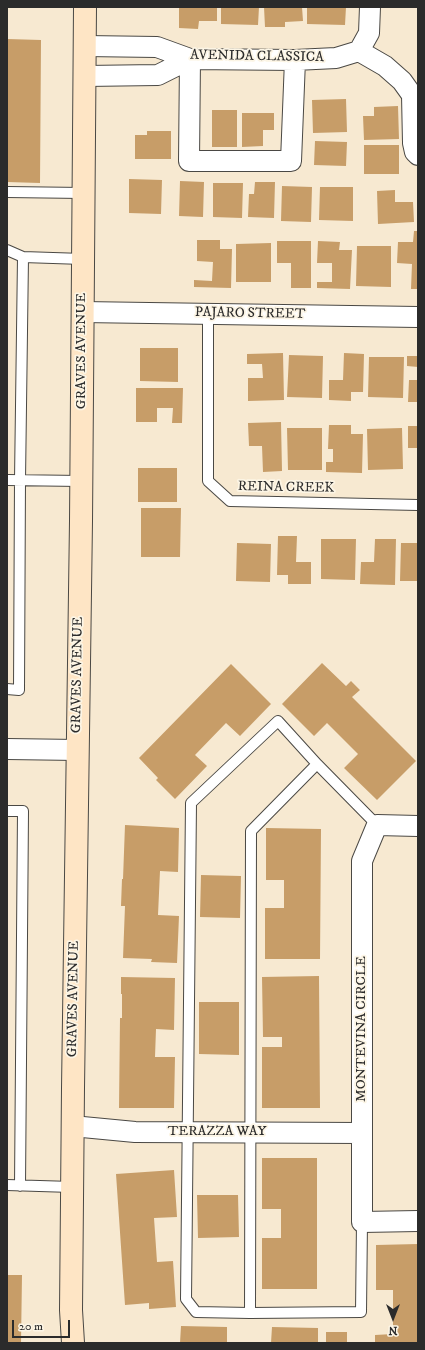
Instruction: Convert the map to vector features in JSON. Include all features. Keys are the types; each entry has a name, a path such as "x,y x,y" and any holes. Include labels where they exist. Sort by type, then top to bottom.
{"street":[{"name":"GRAVES AVENUE","path":"73,1343 71,1310 72,1126 81,482 85,7"},
{"path":"370,7 370,33 359,50 385,66 402,81 412,95 413,143 415,152 418,155"},
{"name":"AVENIDA CLASSICA","path":"85,46 157,47 190,59 295,60 336,58 359,50"},
{"path":"85,76 158,75 190,59 189,161 291,161 295,60"},
{"name":"PAJARO STREET","path":"82,312 418,317"},
{"path":"7,749 77,750"},
{"path":"377,825 418,826"},
{"name":"MONTEVINA CIRCLE","path":"362,1222 362,861 377,825"},
{"name":"TERAZZA WAY","path":"72,1126 135,1132 362,1133"},
{"path":"362,1222 418,1221"}],"lane":[{"path":"7,192 84,193"},
{"path":"7,250 23,257 83,258"},
{"path":"7,689 19,690 23,257"},
{"name":"REINA CREEK","path":"208,314 208,482 230,501 418,505"},
{"path":"7,480 81,482"},
{"path":"362,1222 361,1312 196,1312 186,1299 191,803 278,721 317,764 377,825"},
{"path":"250,1313 251,831 317,764"},
{"path":"7,812 23,812 20,1186"},
{"path":"7,1186 72,1187"}],"building":[{"path":"179,7 217,7 217,21 199,21 198,29 179,28"},
{"path":"221,7 259,7 258,25 221,24"},
{"path":"264,7 302,7 303,21 285,22 285,27 265,27"},
{"path":"307,7 346,7 345,25 307,24"},
{"path":"7,39 41,40 40,183 7,182"},
{"path":"346,99 347,132 313,133 312,100"},
{"path":"398,106 399,139 364,140 363,116 374,116 374,107"},
{"path":"212,110 237,110 237,147 212,147"},
{"path":"242,113 274,113 274,130 263,130 263,146 242,147"},
{"path":"147,131 171,131 171,159 135,159 135,135 147,135"},
{"path":"315,141 347,142 346,166 314,165"},
{"path":"364,145 399,145 399,174 364,174"},
{"path":"129,179 162,180 161,214 129,213"},
{"path":"180,181 204,182 203,217 179,216"},
{"path":"255,182 275,182 274,218 248,217 249,194 254,194"},
{"path":"213,183 243,183 242,218 213,217"},
{"path":"282,186 312,187 311,222 281,221"},
{"path":"320,187 353,187 353,221 319,220"},
{"path":"395,190 395,202 413,202 414,222 378,224 377,191"},
{"path":"414,231 418,231 418,289 411,289 412,264 397,263 398,242 413,242"},
{"path":"197,240 220,240 220,249 232,249 231,288 194,287 194,280 212,281 213,262 197,261"},
{"path":"277,241 311,241 311,288 291,288 291,263 277,263"},
{"path":"318,241 340,242 339,250 352,250 350,289 317,288 317,282 332,282 332,263 317,263"},
{"path":"271,243 271,282 236,282 236,244"},
{"path":"357,246 391,246 391,287 356,286"},
{"path":"140,348 178,348 178,382 140,381"},
{"path":"283,353 284,400 248,401 248,378 263,378 262,364 247,364 247,354"},
{"path":"344,353 364,354 363,392 351,392 351,401 329,400 329,380 343,380"},
{"path":"289,355 323,356 322,398 287,397"},
{"path":"407,356 418,356 418,367 407,366"},
{"path":"369,357 404,357 403,398 368,397"},
{"path":"409,380 418,380 418,402 408,402"},
{"path":"136,388 183,388 182,423 172,423 173,408 157,408 157,422 136,422"},
{"path":"281,422 282,471 263,472 262,446 249,446 248,423"},
{"path":"329,425 351,425 351,434 363,434 362,473 326,472 326,462 333,462 333,449 328,449"},
{"path":"408,426 418,426 418,448 408,448"},
{"path":"287,428 322,428 322,470 288,470"},
{"path":"402,428 403,469 368,470 367,429"},
{"path":"138,468 177,468 177,502 138,502"},
{"path":"141,508 181,508 180,557 141,557"},
{"path":"278,536 297,536 296,562 311,562 311,584 288,584 288,575 277,575"},
{"path":"321,539 356,539 355,580 321,579"},
{"path":"375,539 396,539 395,585 360,584 361,562 374,562"},
{"path":"237,543 271,544 270,582 236,581"},
{"path":"401,543 418,543 418,581 400,581"},
{"path":"322,663 346,686 351,681 360,690 352,697 416,761 377,800 344,768 358,754 327,723 314,736 282,704"},
{"path":"231,664 271,704 240,736 226,723 195,755 207,766 175,799 156,780 158,778 139,758"},
{"path":"125,825 179,828 178,872 160,871 158,915 179,916 177,963 151,962 152,959 123,958 125,906 121,906"},
{"path":"266,828 321,829 320,959 265,959 265,908 284,908 284,880 266,880"},
{"path":"201,875 241,876 240,918 200,917"},
{"path":"319,976 320,1108 262,1108 262,1047 282,1047 282,1037 263,1037 262,977"},
{"path":"121,977 175,978 174,1030 156,1029 155,1057 175,1057 174,1108 119,1108 120,1018 122,1018"},
{"path":"199,1002 239,1002 239,1055 199,1054"},
{"path":"262,1158 317,1158 317,1289 262,1289 262,1238 281,1238 281,1209 262,1209"},
{"path":"174,1170 177,1217 154,1218 157,1262 173,1261 176,1307 149,1309 149,1303 125,1305 116,1174"},
{"path":"197,1195 238,1195 239,1237 198,1238"},
{"path":"418,1244 418,1343 375,1343 375,1335 393,1334 393,1290 376,1290 376,1245"},
{"path":"7,1275 22,1275 21,1343 7,1343"},
{"path":"181,1326 227,1327 227,1343 180,1343"},
{"path":"272,1327 318,1328 318,1343 271,1343"},
{"path":"326,1332 347,1332 347,1343 326,1343"}]}
